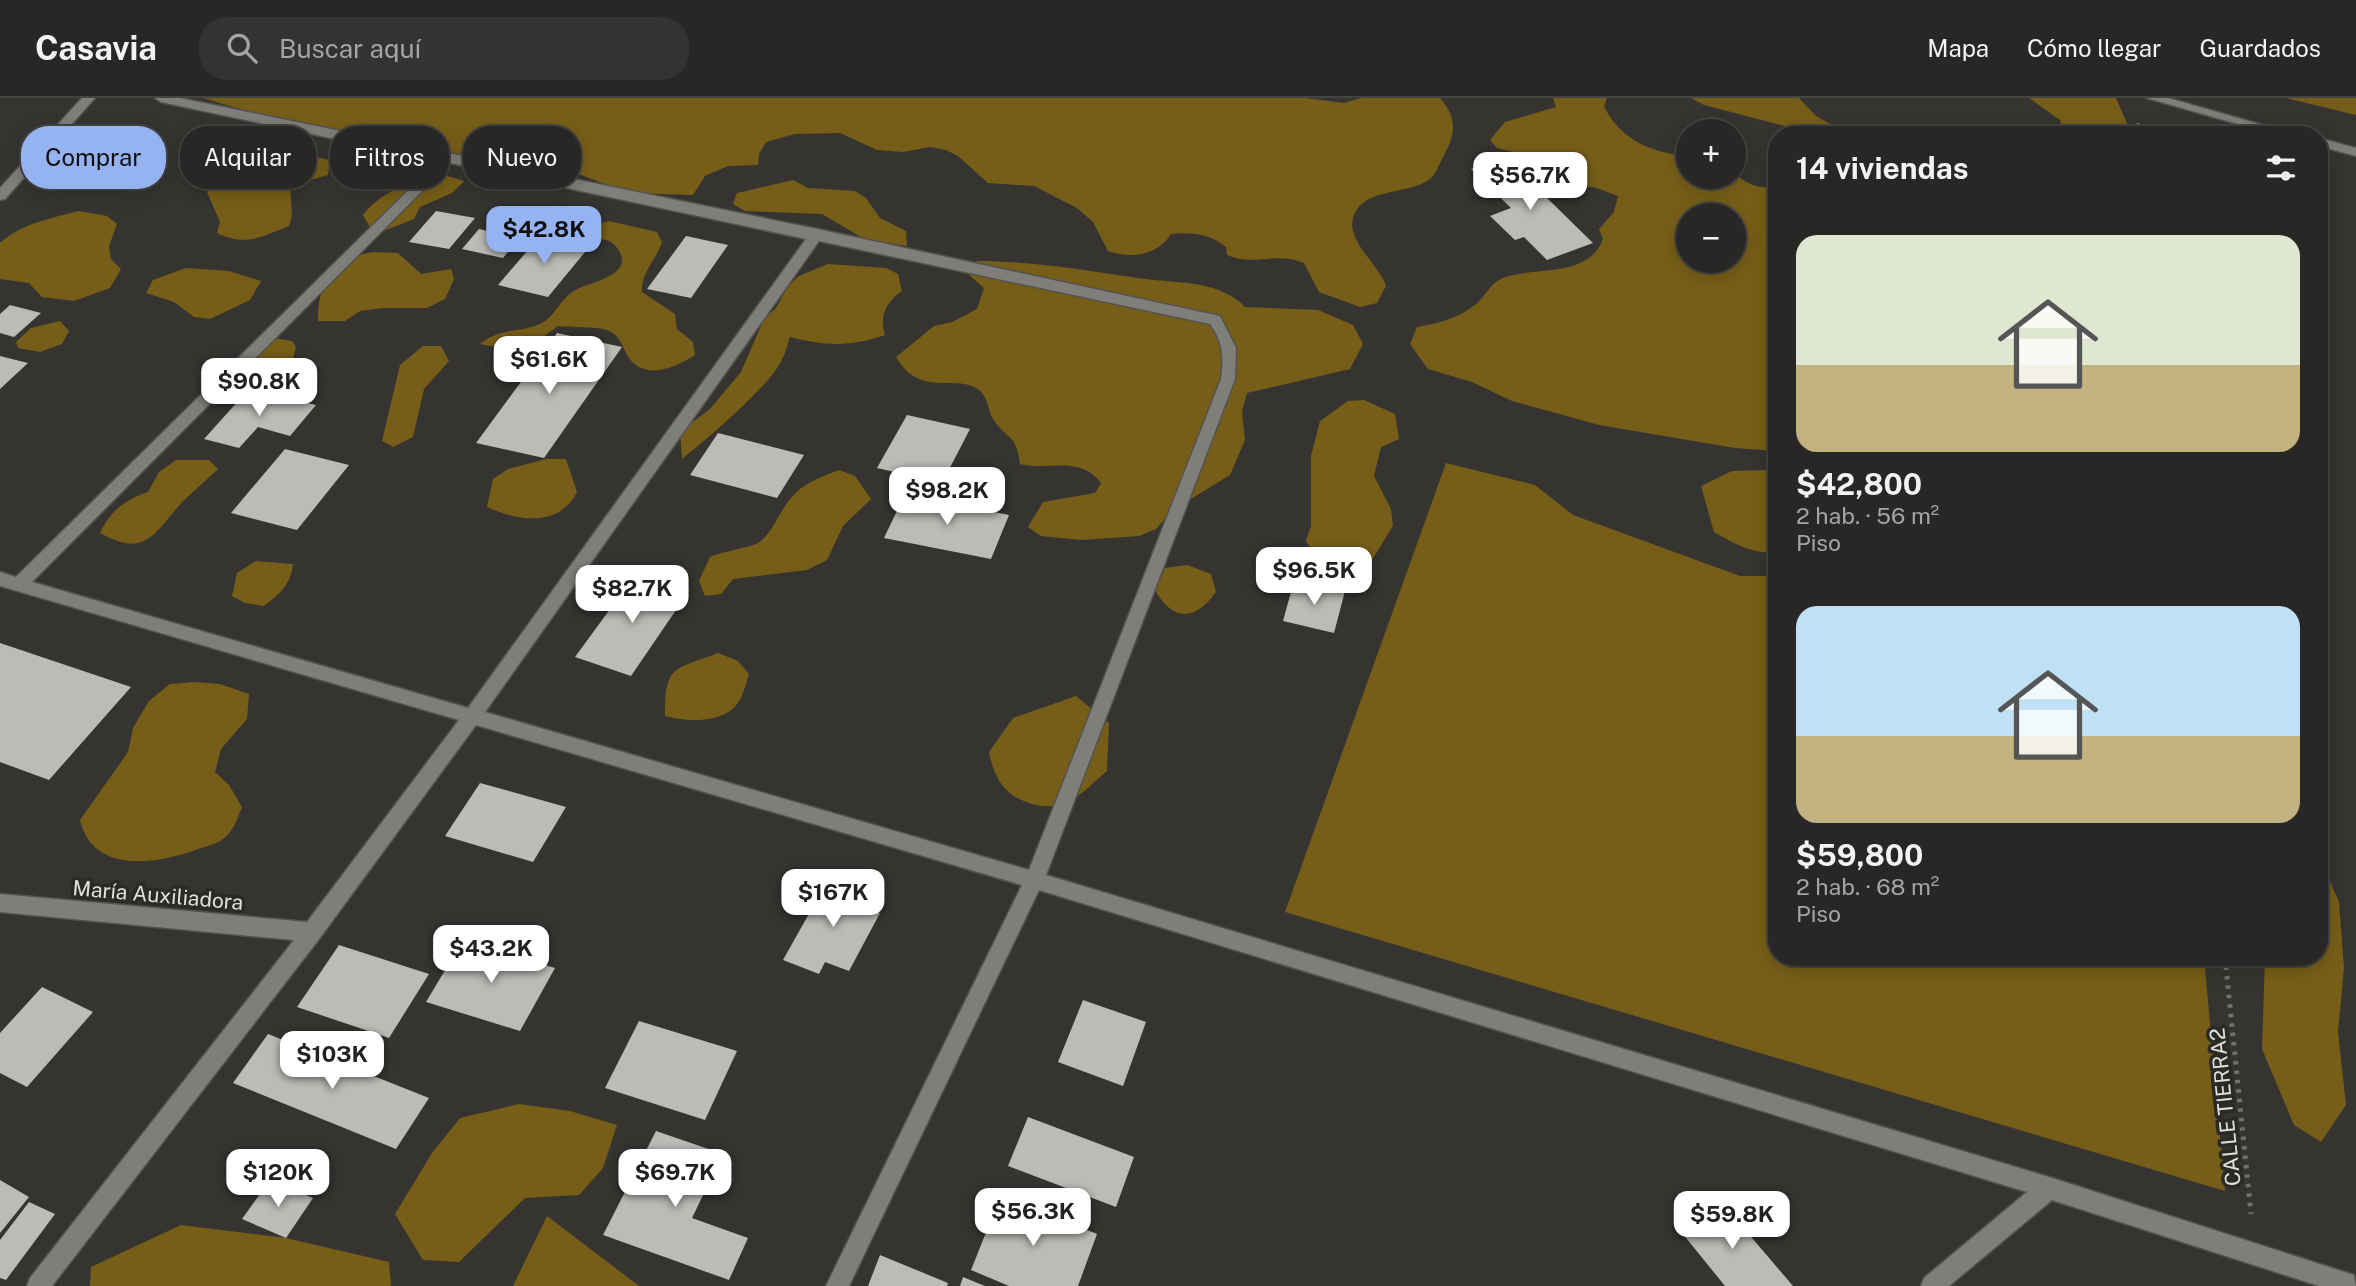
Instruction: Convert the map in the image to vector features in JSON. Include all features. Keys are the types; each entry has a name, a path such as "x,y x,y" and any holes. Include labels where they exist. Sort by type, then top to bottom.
{"street":[{"path":"0,195 89,98"},
{"path":"161,98 330,133"},
{"path":"2153,98 2258,126"},
{"path":"2328,144 2356,152"},
{"path":"449,158 1215,320 1230,342 1228,379 1034,880 837,1286"},
{"path":"416,189 9,581 1034,880 2049,1188 2354,1286"},
{"path":"38,1286 312,932 472,716 817,234"},
{"name":"María Auxiliadora","path":"0,904 312,932"},
{"path":"1932,1286 2049,1188"}],"path":[{"name":"CALLE TIERRA2","path":"2226,966 2256,1254"}],"shaded area":[{"path":"203,98 1306,98 1344,103 1361,98 1440,98 1453,122 1452,137 1446,152 1430,179 1368,200 1354,215 1352,224 1358,243 1386,286 1377,303 1360,307 1319,292 1304,263 1284,258 1237,258 1227,255 1226,247 1214,239 1200,235 1171,234 1159,247 1143,254 1126,255 1108,251 1093,222 1077,208 1034,186 988,183 958,156 930,147 903,152 877,150 840,133 795,134 766,142 759,154 758,165 728,166 705,176 693,195 628,193 581,175 581,126 463,126 463,159 449,157 449,126 330,126 330,131 317,132 316,126 297,126"},
{"path":"1553,98 1607,98 1604,106 1628,136 1650,148 1676,154 1676,189 1746,189 1746,182 1768,187 1768,450 1735,448 1599,425 1512,401 1472,382 1428,369 1410,344 1417,327 1441,322 1463,313 1503,278 1573,266 1585,260 1596,252 1603,239 1599,229 1614,212 1618,196 1594,187 1554,187 1526,155 1497,148 1490,140 1505,122 1556,107"},
{"path":"1691,98 1799,98 1816,116 1834,126 1785,126 1704,105"},
{"path":"2029,98 2116,98 2128,126 2062,126 2060,120"},
{"path":"2286,98 2356,98 2356,115"},
{"path":"316,157 330,160 328,175 316,178"},
{"path":"449,176 463,181 452,193 420,207 414,219 386,230 371,229 363,215 396,189 449,189"},
{"path":"793,180 808,188 855,191 866,198 880,218 906,231 907,246 866,240 822,214 745,211 733,204 737,193"},
{"path":"209,189 290,189 292,215 289,226 245,240 217,233 220,222 207,192"},
{"path":"78,211 107,216 117,224 109,246 111,259 121,269 110,288 74,301 42,297 29,283 0,279 0,243 27,226"},
{"path":"609,221 657,232 662,242 646,273 642,292 675,314 677,329 693,342 695,355 669,368 650,370 634,363 620,340 607,330 558,326 522,352 480,344 498,334 530,328 545,321 571,293 615,273 622,259 615,245 602,239 589,239 581,229"},
{"path":"373,252 398,253 421,274 451,269 454,279 445,299 427,308 383,308 360,311 345,321 318,321 323,288 340,259"},
{"path":"977,261 1038,264 1195,284 1222,291 1245,307 1318,310 1353,325 1363,344 1350,369 1247,393 1242,412 1245,440 1230,475 1173,510 1156,529 1139,536 1081,540 1041,536 1028,527 1043,502 1095,493 1101,483 1084,469 1020,464 1016,447 993,419 985,396 979,390 970,385 939,383 916,377 906,370 896,357 934,326 952,322 977,309 984,288 968,274"},
{"path":"828,264 886,268 898,274 902,291 885,310 885,335 860,342 838,344 790,337 774,373 750,399 682,459 680,431 709,410 741,372 764,319 776,308 788,286 799,276"},
{"path":"186,268 229,271 261,281 250,300 210,319 194,317 174,302 146,293 153,280"},
{"path":"60,321 69,331 62,344 40,352 18,348 16,342 31,328"},
{"path":"274,338 292,341 296,347 293,359 273,377 246,370 248,358"},
{"path":"423,346 441,346 449,361 424,389 413,437 393,447 382,441 400,365"},
{"path":"1364,400 1395,414 1399,439 1381,447 1374,476 1391,509 1393,526 1372,560 1333,566 1320,559 1306,541 1311,526 1311,456 1320,421 1348,401"},
{"path":"546,459 566,459 577,492 560,512 537,518 524,518 487,507 493,479 508,469"},
{"path":"176,460 209,460 218,469 144,541 126,543 100,533 114,512 126,502 148,492 159,472"},
{"path":"1446,463 1535,485 1573,515 1740,576 1768,576 1768,966 2205,966 2225,1191 1285,912"},
{"path":"839,470 855,476 871,499 843,526 827,560 807,570 733,579 721,594 705,596 699,581 710,557 758,543 801,488"},
{"path":"1732,471 1768,471 1768,552 1752,550 1714,532 1701,486"},
{"path":"256,561 293,564 284,588 264,606 245,603 232,596 237,573"},
{"path":"1187,565 1211,574 1216,592 1200,608 1184,614 1169,608 1155,590 1165,568"},
{"path":"718,653 738,661 749,674 739,701 725,714 716,717 695,720 665,716 667,687 675,671"},
{"path":"170,684 220,684 249,694 247,719 221,749 215,772 229,785 242,807 235,824 221,841 165,859 129,861 98,850 87,838 80,820 128,752 133,728 149,701"},
{"path":"1076,696 1109,723 1107,771 1078,796 1060,805 1040,806 1017,798 999,780 989,752 1013,718"},
{"path":"2328,877 2339,902 2344,968 2338,1032 2346,1105 2321,1142 2294,1125 2262,1049 2265,966 2328,966"},
{"path":"519,1104 570,1111 617,1125 603,1168 579,1195 525,1198 459,1262 423,1260 395,1214 432,1153 460,1118"},
{"path":"547,1216 639,1286 513,1286"},
{"path":"181,1225 286,1238 389,1262 391,1286 90,1286 91,1267"}],"building":[{"path":"1505,157 1593,243 1547,260 1524,237 1515,240 1490,216 1511,208 1471,169"},
{"path":"436,211 475,218 449,249 409,242"},
{"path":"479,229 520,238 503,258 462,249"},
{"path":"541,235 590,246 548,297 498,285"},
{"path":"686,236 728,245 691,298 647,289"},
{"path":"10,305 41,313 14,337 0,333 0,314"},
{"path":"557,333 622,347 544,458 476,443"},
{"path":"0,356 28,363 0,389"},
{"path":"249,389 316,405 290,436 258,427 239,448 204,439"},
{"path":"907,415 970,429 942,483 877,468"},
{"path":"718,433 804,455 777,498 690,475"},
{"path":"285,449 349,465 297,530 231,513"},
{"path":"905,494 1009,515 991,559 884,538"},
{"path":"635,575 689,591 631,676 575,657"},
{"path":"1294,581 1345,591 1334,633 1283,621"},
{"path":"0,643 131,687 49,780 0,762"},
{"path":"480,783 566,807 533,862 445,836"},
{"path":"829,878 865,890 857,905 880,913 849,971 825,962 819,974 783,960"},
{"path":"463,940 555,968 520,1031 426,1002"},
{"path":"339,945 429,974 389,1038 297,1007"},
{"path":"42,987 93,1012 27,1087 0,1073 0,1033"},
{"path":"1083,1000 1146,1022 1123,1086 1058,1062"},
{"path":"639,1021 737,1051 705,1120 605,1088"},
{"path":"268,1034 429,1098 396,1149 233,1083"},
{"path":"1028,1117 1134,1157 1116,1207 1008,1166"},
{"path":"656,1131 723,1154 692,1218 748,1238 729,1280 603,1235"},
{"path":"0,1180 29,1197 0,1233"},
{"path":"270,1180 313,1198 286,1238 242,1219"},
{"path":"1001,1195 1097,1234 1078,1286 1009,1286 971,1270"},
{"path":"29,1202 55,1214 6,1280 0,1278 0,1240"},
{"path":"1723,1204 1793,1286 1725,1286 1678,1228"},
{"path":"880,1255 948,1283 947,1286 868,1286"},
{"path":"963,1277 985,1286 960,1286"}]}
